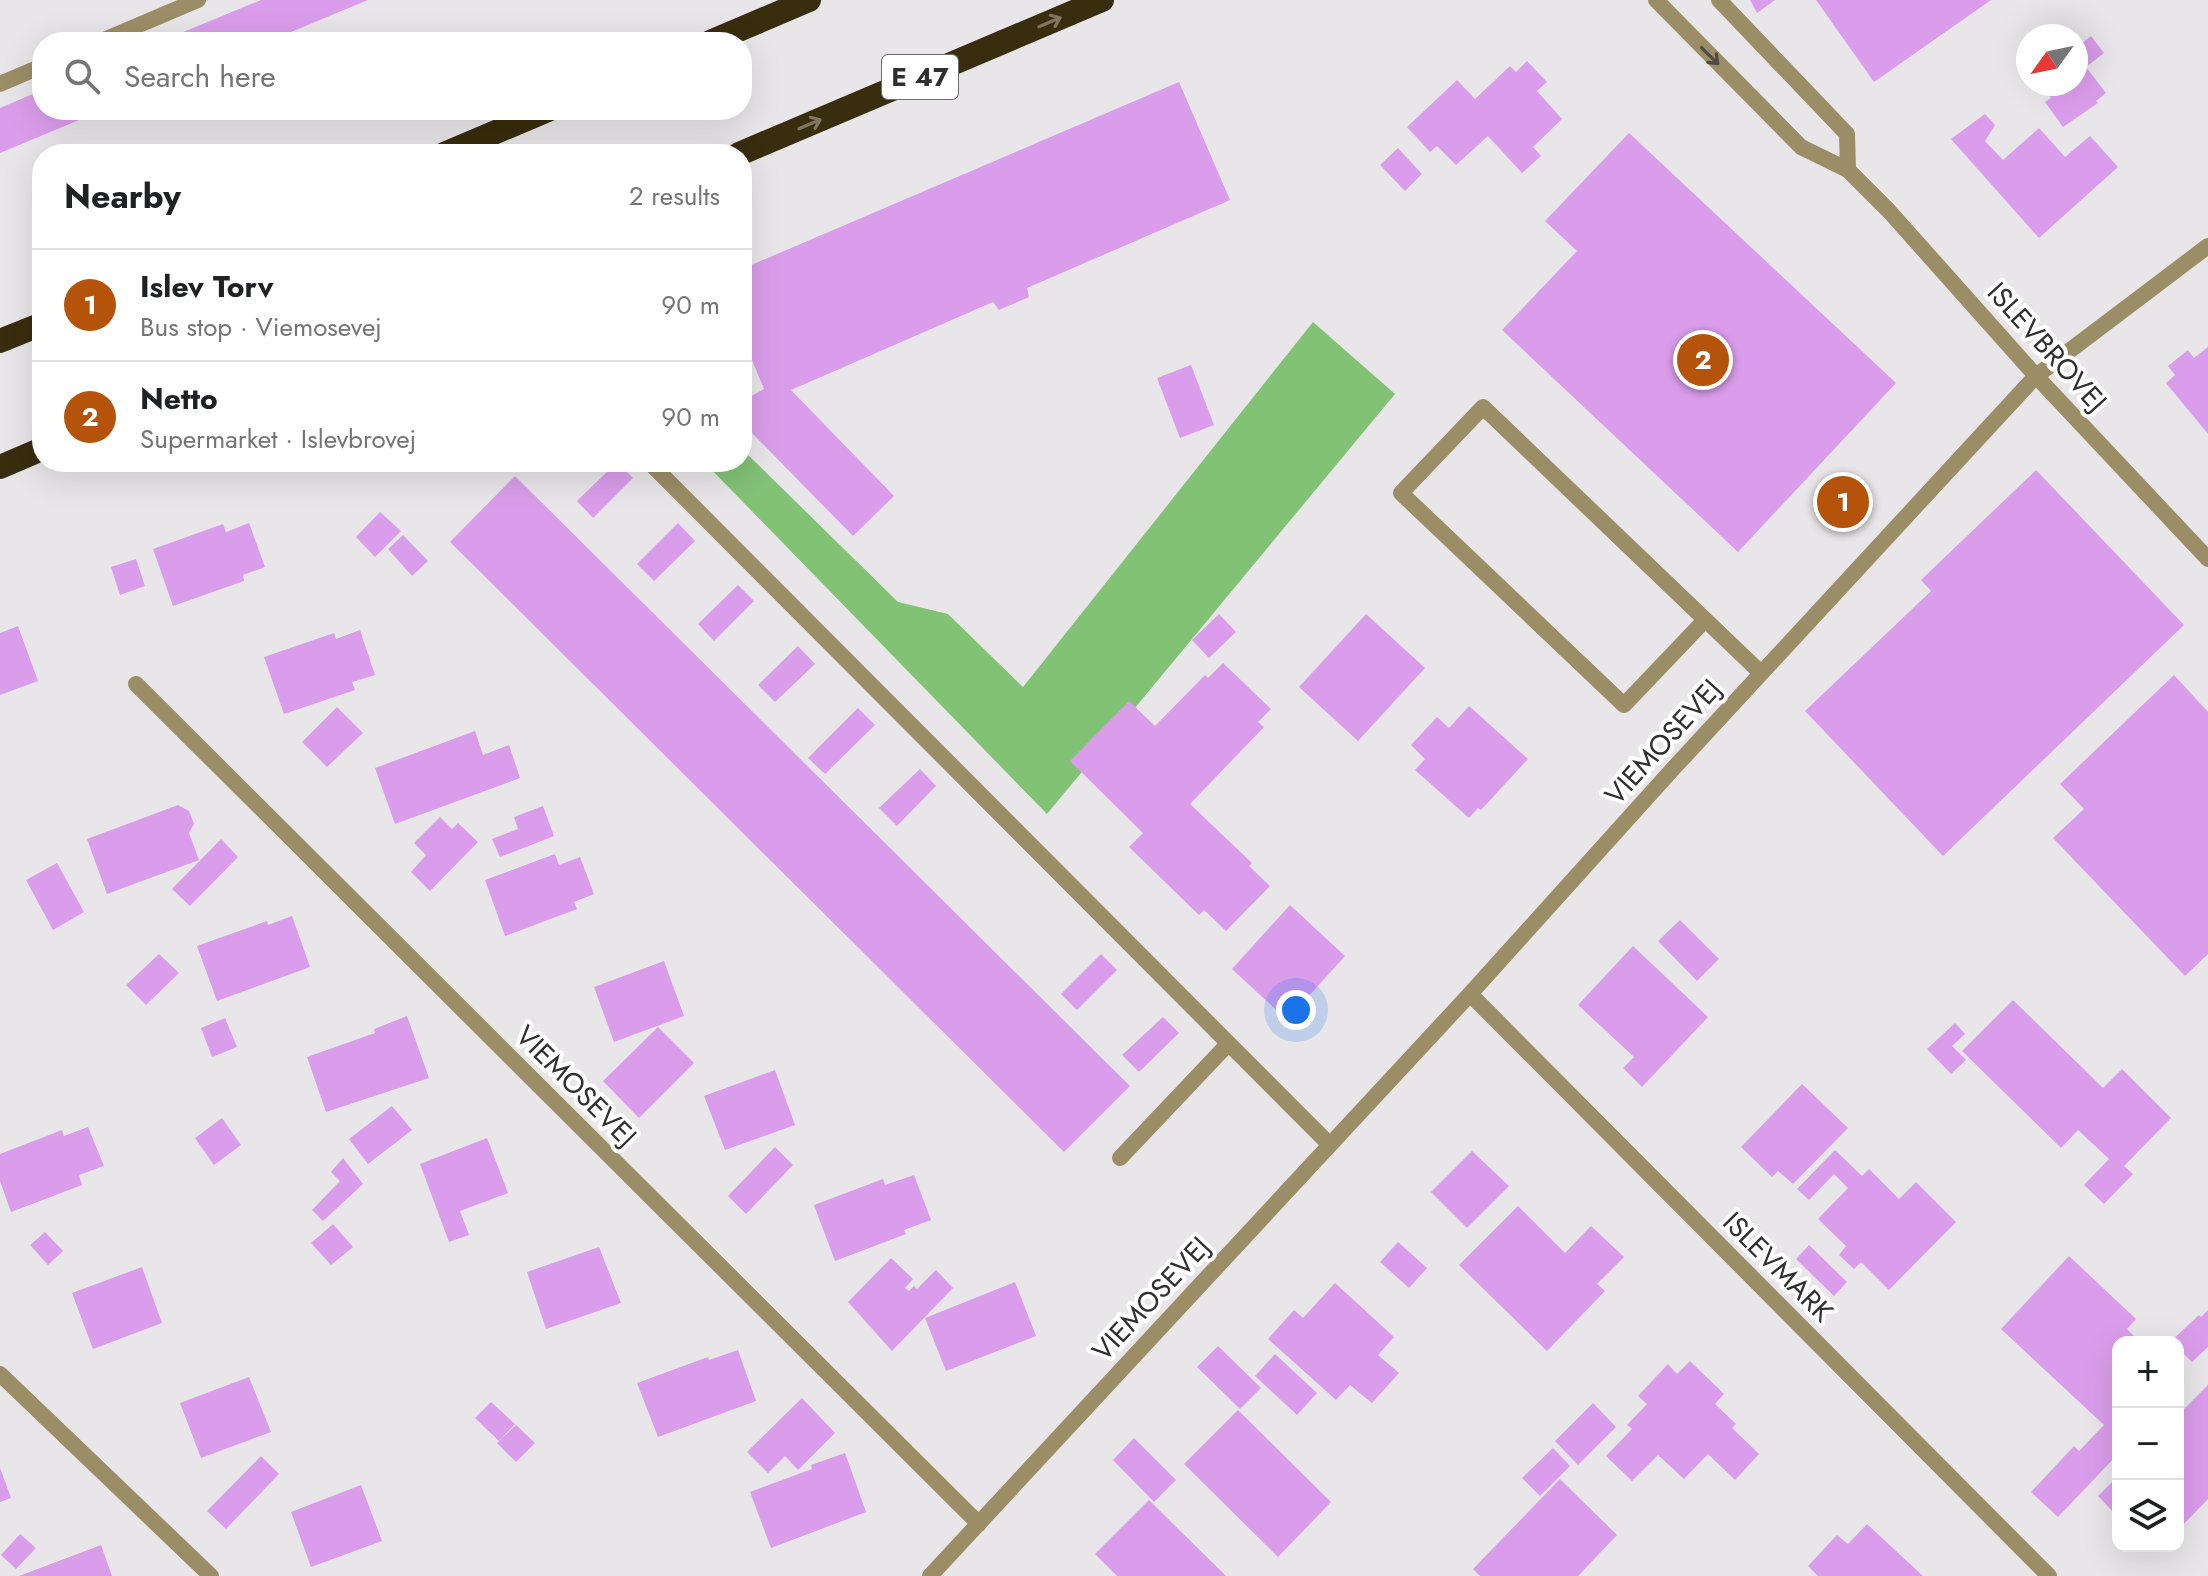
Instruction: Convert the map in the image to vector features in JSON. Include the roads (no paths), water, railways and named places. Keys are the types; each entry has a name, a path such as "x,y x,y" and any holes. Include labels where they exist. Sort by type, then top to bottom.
{"highway":[{"path":"734,32 809,0"},
{"name":"E 47","path":"752,148 1102,0"},
{"path":"468,144 524,120"},
{"path":"0,341 32,328"},
{"path":"0,467 32,453"}],"street":[{"path":"123,32 198,0"},
{"name":"ISLEVBROVEJ","path":"1656,0 1801,147 1848,170 1889,211 2036,376 2208,559"},
{"path":"1719,0 1847,134 1848,170"},
{"path":"0,84 32,70"},
{"name":"VIEMOSEVEJ","path":"930,1576 1470,994 2036,376 2208,246"},
{"path":"1705,620 1624,705 1401,493 1483,407 1761,673"},
{"path":"659,472 1330,1145"},
{"name":"VIEMOSEVEJ","path":"136,684 979,1524"},
{"name":"ISLEVMARK","path":"1470,994 2049,1576"},
{"path":"1120,1158 1228,1044"},
{"path":"0,1374 211,1576"}],"place":[{"name":"Netto","path":"1703,360"},
{"name":"Islev Torv","path":"1843,502"}]}
